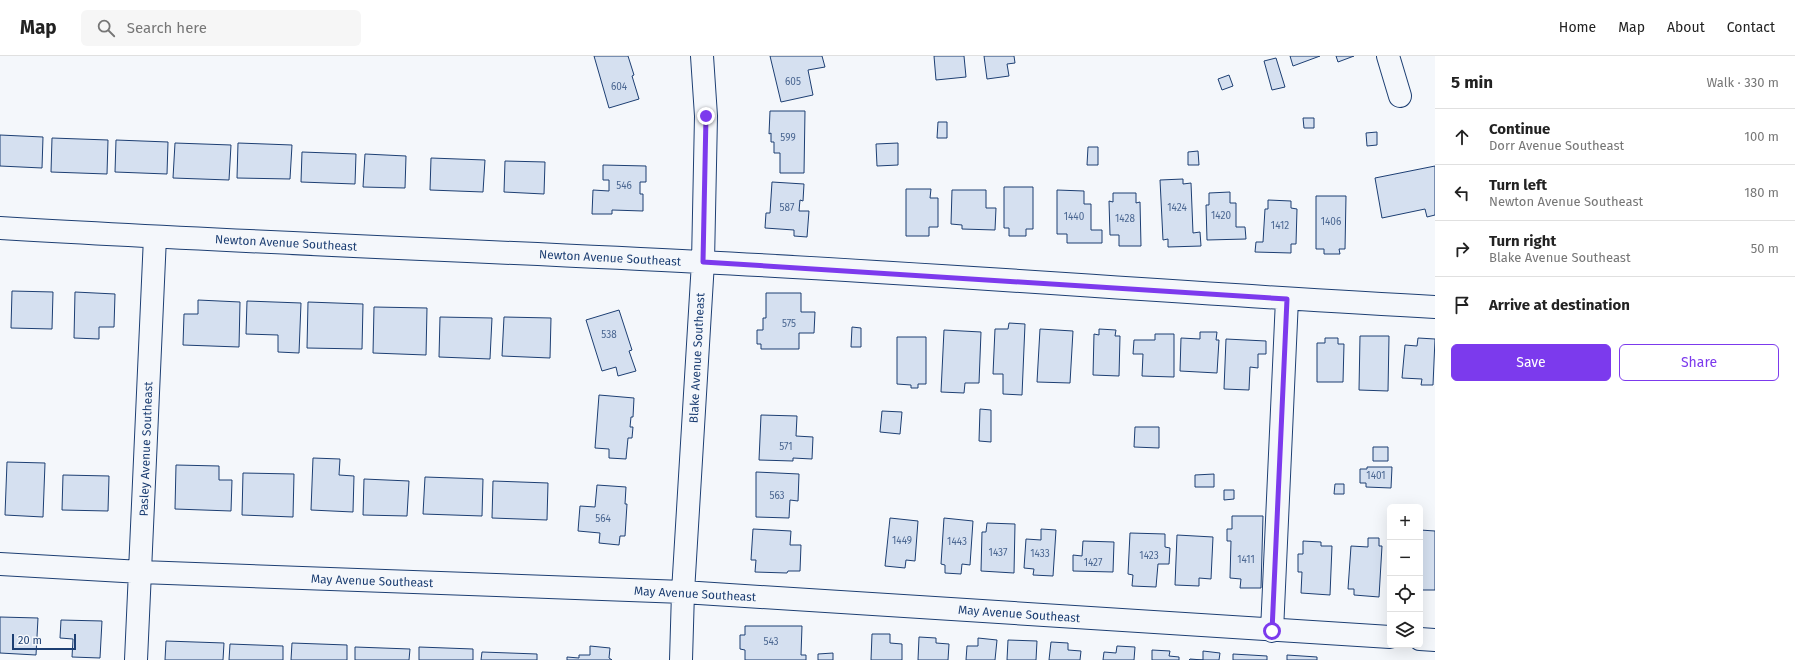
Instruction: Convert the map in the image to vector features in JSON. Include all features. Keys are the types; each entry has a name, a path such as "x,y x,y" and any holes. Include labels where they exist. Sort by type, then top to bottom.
{"street":[{"name":"Blake Avenue Southeast","path":"681,660 682,592 703,262 706,116 702,56"},
{"path":"1388,56 1400,96"},
{"name":"Newton Avenue Southeast","path":"0,228 155,237 703,262 1435,307"},
{"name":"Pasley Avenue Southeast","path":"136,660 155,237"},
{"path":"1272,631 1287,299"},
{"name":"May Avenue Southeast","path":"0,564 141,572 682,592 1272,631 1387,637"},
{"path":"1423,639 1435,640"}],"building":[{"path":"594,56 628,56 639,99 609,108"},
{"path":"770,56 822,56 825,67 808,70 813,95 781,102"},
{"path":"934,56 964,56 966,77 936,80"},
{"path":"984,56 1014,56 1015,63 1007,64 1009,76 987,79"},
{"path":"1290,56 1320,56 1293,66"},
{"path":"1336,56 1354,56 1338,62"},
{"path":"1276,58 1285,87 1272,90 1264,61"},
{"path":"1229,75 1233,86 1222,90 1218,79"},
{"path":"770,111 805,111 804,173 780,173 780,153 774,153 774,142 771,142 771,133 769,134"},
{"path":"1303,118 1314,118 1314,128 1304,128"},
{"path":"938,122 947,122 947,138 937,138"},
{"path":"1377,132 1377,145 1367,146 1366,133"},
{"path":"0,135 43,137 42,168 0,166"},
{"path":"52,138 108,140 107,174 51,172"},
{"path":"116,140 168,142 167,174 115,172"},
{"path":"175,143 231,145 229,180 173,178"},
{"path":"238,143 292,145 290,179 237,178"},
{"path":"898,143 898,165 877,166 876,144"},
{"path":"1088,147 1098,147 1098,165 1087,165"},
{"path":"1198,151 1199,165 1188,165 1188,152"},
{"path":"302,152 356,154 355,184 301,182"},
{"path":"365,154 406,156 405,188 363,187"},
{"path":"431,158 485,160 483,192 430,190"},
{"path":"505,161 545,162 544,194 504,192"},
{"path":"603,165 646,166 646,182 640,182 640,194 643,194 643,211 612,210 612,214 592,214 593,190 609,191 609,180 603,180"},
{"path":"1435,166 1435,215 1427,217 1425,209 1382,218 1375,178"},
{"path":"1183,179 1183,184 1191,183 1193,233 1200,232 1201,246 1168,247 1168,239 1163,240 1160,180"},
{"path":"772,182 804,184 803,201 800,200 799,211 809,211 807,237 794,236 794,230 765,228 766,213 770,213"},
{"path":"1004,187 1033,187 1033,229 1026,229 1026,236 1009,236 1009,228 1004,228"},
{"path":"906,189 931,189 930,198 938,198 938,227 929,227 929,236 906,236"},
{"path":"952,190 986,190 986,208 996,208 995,230 962,229 962,225 951,224"},
{"path":"1057,190 1084,191 1084,204 1091,204 1091,230 1102,230 1102,243 1067,243 1067,234 1057,234"},
{"path":"1230,192 1230,203 1236,203 1236,227 1245,227 1246,239 1207,240 1206,205 1209,205 1209,193"},
{"path":"1113,193 1136,193 1136,203 1140,202 1141,246 1119,246 1119,235 1110,235 1109,201 1113,202"},
{"path":"1316,196 1346,196 1345,249 1339,249 1340,254 1324,254 1324,249 1316,249"},
{"path":"1268,200 1291,201 1291,208 1297,209 1296,244 1291,244 1291,253 1255,252 1256,242 1263,242 1265,209 1268,209"},
{"path":"12,291 53,292 52,329 11,328"},
{"path":"75,292 115,294 114,327 99,327 99,339 74,338"},
{"path":"766,293 801,293 801,312 815,312 814,333 799,333 799,349 761,349 761,344 757,344 757,330 763,330 763,318 766,318"},
{"path":"198,300 240,302 239,347 183,345 184,314 198,314"},
{"path":"247,301 301,303 299,353 278,352 278,335 246,334"},
{"path":"308,302 363,304 362,349 307,348"},
{"path":"374,307 427,308 426,355 373,353"},
{"path":"619,310 632,350 629,351 636,371 618,376 616,367 602,371 586,320"},
{"path":"440,317 492,318 490,359 439,357"},
{"path":"504,317 551,318 550,358 502,356"},
{"path":"1009,323 1025,324 1022,395 1003,394 1003,374 993,374 995,329 1008,329"},
{"path":"852,327 861,328 861,347 851,347"},
{"path":"1040,329 1073,331 1070,383 1037,382"},
{"path":"1099,329 1116,330 1115,336 1120,336 1119,376 1093,375 1094,334 1099,335"},
{"path":"944,330 981,332 979,383 965,383 964,393 941,392"},
{"path":"1200,332 1217,332 1216,340 1219,340 1217,373 1180,371 1181,338 1200,339"},
{"path":"1155,334 1174,334 1174,377 1142,376 1143,354 1133,354 1134,340 1155,340"},
{"path":"1360,336 1389,336 1388,391 1359,390"},
{"path":"897,337 926,337 926,384 918,384 918,388 911,388 911,385 897,384"},
{"path":"1325,338 1338,338 1338,344 1344,344 1343,382 1317,382 1317,343 1325,343"},
{"path":"1418,338 1435,339 1433,385 1421,385 1422,379 1402,378 1405,345 1417,346"},
{"path":"1226,339 1266,341 1266,354 1258,354 1258,368 1250,367 1249,390 1224,389"},
{"path":"599,395 634,398 633,417 631,417 630,427 633,427 632,438 628,438 626,459 609,458 609,449 595,448"},
{"path":"980,409 991,410 991,442 979,441"},
{"path":"882,411 902,412 900,434 880,432"},
{"path":"761,415 797,416 796,436 813,437 812,459 793,458 793,461 759,460"},
{"path":"1135,427 1159,427 1159,448 1134,447"},
{"path":"1373,447 1388,447 1388,461 1373,461"},
{"path":"313,458 340,459 339,475 354,476 353,512 311,510"},
{"path":"7,462 45,463 43,517 5,515"},
{"path":"176,465 219,466 219,480 232,480 231,511 175,509"},
{"path":"1367,467 1392,467 1391,488 1366,487 1366,483 1360,483 1360,469 1367,469"},
{"path":"756,472 799,474 798,501 790,500 789,518 756,517"},
{"path":"243,473 294,474 293,517 242,515"},
{"path":"1214,474 1214,487 1195,487 1195,475"},
{"path":"63,475 109,476 108,511 62,510"},
{"path":"425,477 483,479 482,516 423,514"},
{"path":"364,479 409,481 407,516 363,515"},
{"path":"493,481 548,483 547,520 492,518"},
{"path":"1335,484 1344,484 1344,494 1334,494"},
{"path":"597,485 626,487 625,504 627,504 625,536 620,536 619,545 599,543 600,533 578,531 580,506 595,507"},
{"path":"1224,490 1234,490 1234,499 1224,500"},
{"path":"1232,516 1263,516 1261,588 1240,588 1241,579 1230,578 1231,541 1227,541 1227,529 1232,529"},
{"path":"890,518 918,521 915,561 906,560 905,568 885,566"},
{"path":"944,518 973,521 970,565 962,564 961,574 945,573 945,565 941,564"},
{"path":"987,523 1015,524 1014,573 981,571 982,532 986,532"},
{"path":"753,529 791,531 790,545 801,545 800,571 788,571 787,573 755,572 756,560 751,560"},
{"path":"1041,529 1056,530 1053,576 1033,575 1034,569 1024,568 1026,539 1041,540"},
{"path":"1423,530 1435,531 1435,590 1423,590"},
{"path":"1130,533 1165,534 1165,547 1170,548 1169,564 1158,564 1156,587 1132,586 1133,575 1128,574"},
{"path":"1177,535 1213,537 1211,579 1199,578 1199,586 1175,585"},
{"path":"1368,538 1379,538 1379,546 1382,546 1379,597 1354,595 1354,589 1348,589 1351,546 1368,547"},
{"path":"1083,541 1114,542 1113,572 1073,571 1073,555 1082,556"},
{"path":"1303,541 1321,542 1321,546 1332,546 1330,595 1301,593 1302,572 1298,572 1298,554 1303,554"},
{"path":"0,617 38,618 36,655 0,653"},
{"path":"61,620 102,621 100,658 72,657 73,639 60,638"},
{"path":"745,626 802,626 801,655 806,655 806,660 745,660 745,650 740,649 740,635 745,635"},
{"path":"872,634 890,634 890,643 902,644 902,660 871,660"},
{"path":"919,637 936,638 936,643 949,644 948,660 918,660"},
{"path":"978,638 997,640 995,660 966,660 967,646 978,646"},
{"path":"1008,640 1037,641 1036,660 1007,660"},
{"path":"166,641 224,643 223,660 165,660"},
{"path":"1051,642 1068,643 1068,650 1081,651 1080,660 1049,660"},
{"path":"292,643 347,645 347,660 291,660"},
{"path":"230,644 283,646 283,660 229,660"},
{"path":"590,646 610,648 609,658 612,660 567,660 567,657 579,658 579,655 590,655"},
{"path":"1117,646 1135,647 1134,660 1103,660 1104,652 1116,653"},
{"path":"355,647 410,649 409,660 355,660"},
{"path":"419,647 473,649 473,660 419,660"},
{"path":"1152,650 1170,651 1169,656 1179,657 1179,660 1152,660"},
{"path":"1203,651 1220,653 1219,660 1203,660"},
{"path":"482,652 537,654 537,660 481,660"},
{"path":"833,653 833,660 818,660 818,654"},
{"path":"1233,654 1267,656 1267,660 1233,660"},
{"path":"1287,655 1317,657 1317,660 1287,660"}],"route":[{"path":"706,116 703,262 1287,299 1272,631"}]}
